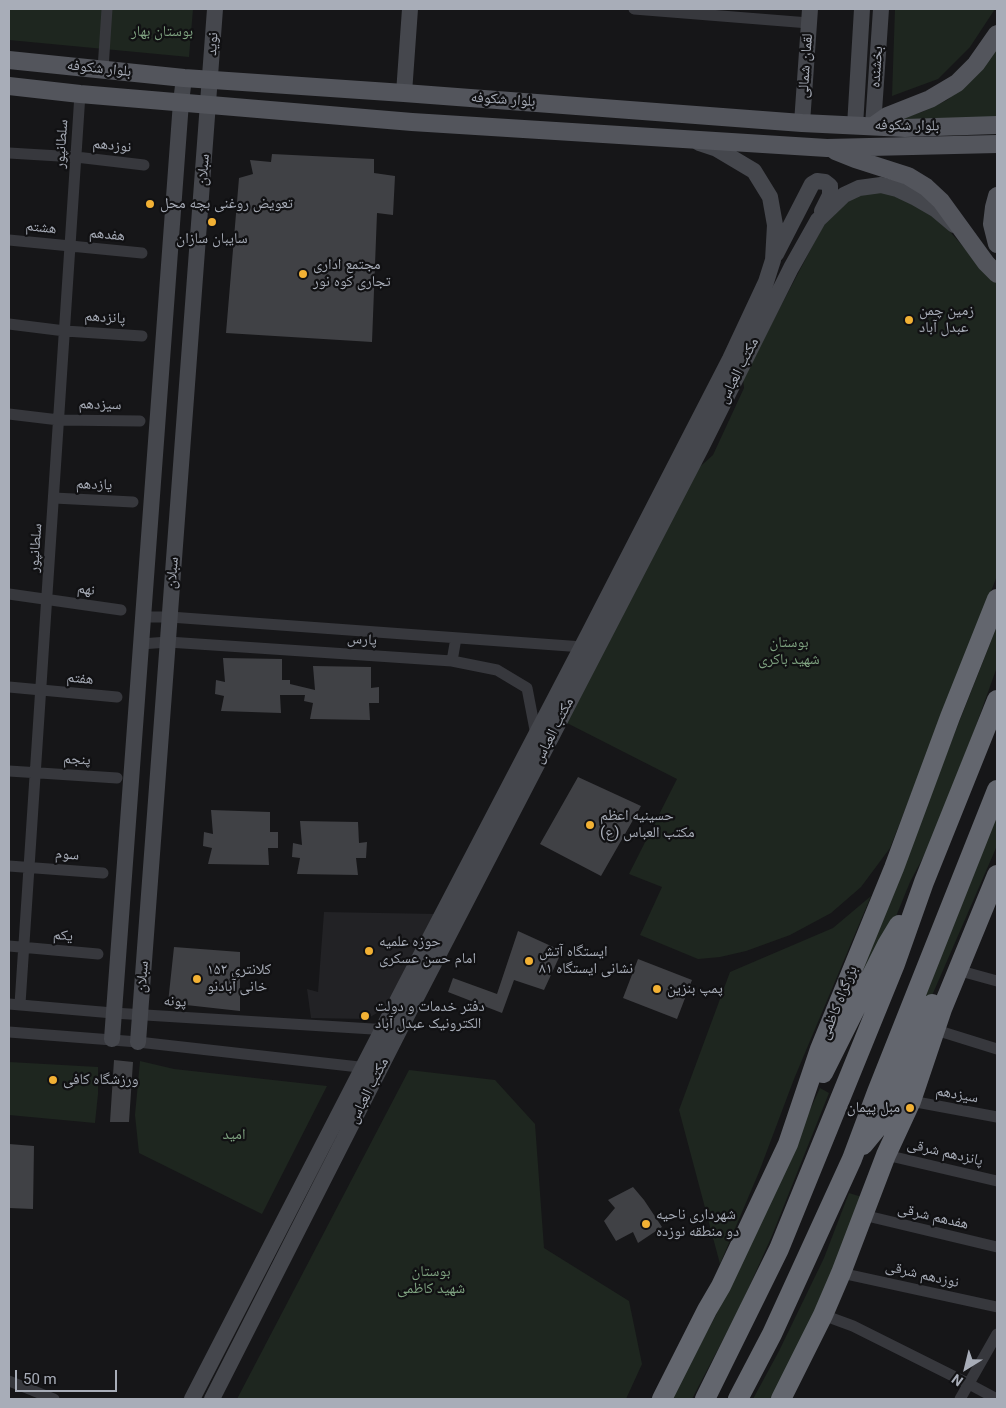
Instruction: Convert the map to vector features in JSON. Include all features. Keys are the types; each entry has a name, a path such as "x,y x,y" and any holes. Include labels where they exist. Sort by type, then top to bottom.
{"highway":[{"name":"بزرگراه کاظمی","path":"662,1399 721,1286 788,1144 820,1049 894,868 950,717 997,599"},
{"path":"705,1399 779,1249 895,964 924,882 997,700"},
{"path":"738,1399 772,1334 852,1159 997,790"},
{"path":"781,1399 841,1273 886,1155 911,1101 942,1009 996,881"},
{"path":"788,1144 887,945 924,882"},
{"path":"852,1159 882,1122 907,1060 948,970 978,922"}],"main road":[{"name":"نوید","path":"209,105 215,9"},
{"path":"404,92 410,9"},
{"name":"بخشنده","path":"855,126 862,9"},
{"name":"بخشنده","path":"873,126 881,9"},
{"name":"لقمان شمالی","path":"802,124 809,16"},
{"path":"873,126 887,116 930,99 956,83 976,64 997,34"},
{"name":"بلوار شکوفه","path":"9,60 184,78 404,92 802,124 905,128 997,125"},
{"name":"سبلان","path":"112,1039 184,78"},
{"name":"بلوار شکوفه","path":"9,86 80,94 412,122 827,148 997,144"},
{"name":"سبلان","path":"138,1042 209,105"},
{"name":"مکتب العباس","path":"192,1399 371,1069 589,649 766,282 773,260 775,225 770,197 754,171 717,149 690,139"},
{"path":"827,148 908,176 926,187 955,218 986,263 997,274"},
{"path":"773,260 812,184 817,181 825,182 830,186 830,196 818,220"},
{"name":"مکتب العباس","path":"438,940 536,735 589,649 701,448 791,268 818,220 844,195 859,188 881,185 898,189 935,209 966,236"},
{"path":"997,196 992,224 997,244"},
{"name":"مکتب العباس","path":"212,1399 371,1069"}],"street":[{"path":"103,69 107,9"},
{"path":"634,9 809,16"},
{"name":"سلطانپور","path":"15,1004 24,947 30,867 80,94"},
{"name":"نوزدهم","path":"9,153 76,157 144,165"},
{"name":"هشتم","path":"9,240 70,246"},
{"name":"هفدهم","path":"70,246 142,253"},
{"name":"پانزدهم","path":"9,324 142,336"},
{"name":"سیزدهم","path":"9,414 59,420 140,421"},
{"name":"یازدهم","path":"54,498 133,502"},
{"name":"نهم","path":"9,594 120,610"},
{"name":"پارس","path":"143,617 589,649"},
{"path":"452,661 456,638"},
{"name":"پارس","path":"141,644 168,642 452,661 497,670 527,688 536,735"},
{"name":"هفتم","path":"9,688 117,697"},
{"name":"پنجم","path":"9,771 117,778"},
{"name":"سوم","path":"9,866 102,873"},
{"name":"یکم","path":"9,946 98,954"},
{"path":"958,970 997,981"},
{"name":"پونه","path":"15,1004 114,1013 391,1030"},
{"path":"936,1030 997,1049"},
{"path":"9,1032 112,1039 371,1069"},
{"name":"سیزدهم","path":"911,1101 997,1117"},
{"name":"پانزدهم شرقی","path":"886,1155 997,1180"},
{"name":"هفدهم شرقی","path":"862,1215 997,1247"},
{"name":"نوزدهم شرقی","path":"841,1273 997,1308"},
{"path":"823,1314 853,1326 996,1399"},
{"path":"960,1399 997,1336"},
{"path":"9,1381 54,1399"}],"shaded area":[{"name":"حوزه علمیه امام حسن عسکری","path":"324,912 437,914 390,1005 367,1019 311,1018 307,989 318,992"}],"green space":[{"name":"بوستان بهار","path":"9,9 193,9 189,57 9,40"},
{"path":"895,9 995,9 970,47 938,79 892,96"},
{"path":"997,47 997,118 886,122 922,112 947,100 961,89"},
{"name":"بوستان شهید باکری","path":"890,192 922,206 944,225 997,283 997,576 890,848 861,887 831,913 790,935 746,951 720,957 698,959 640,935 662,887 629,874 677,779 565,722 694,472 713,455 744,388 743,378 823,226 847,202 859,194"},
{"path":"997,626 997,667 973,734 927,850 910,882 897,914 841,1021"},
{"path":"997,811 996,848 924,1014 908,1033"},
{"path":"871,896 794,1079 759,1172 720,1264 679,1110 730,972 833,928"},
{"name":"امید","path":"140,1061 174,1069 327,1086 262,1214 139,1153 135,1115"},
{"name":"ورزشگاه کافی","path":"9,1062 98,1067 95,1123 9,1115"},
{"name":"بوستان شهید کاظمی","path":"409,1070 495,1080 535,1124 544,1248 629,1301 642,1364 626,1399 237,1399"},
{"path":"820,1088 829,1093 771,1238 740,1307 692,1399 671,1399 716,1315"},
{"path":"849,1193 862,1197 822,1296 772,1399 753,1399 779,1351 824,1258"}],"building":[{"name":"مجتمع اداری تجاری کوه نور","path":"272,154 374,159 374,173 395,176 393,215 377,213 372,342 226,333 239,178 253,174 250,160 271,162"},
{"path":"223,658 282,659 282,680 290,680 290,684 315,690 313,666 371,667 371,688 379,687 379,703 369,703 370,720 310,719 313,703 304,701 305,695 280,695 281,713 221,711 224,696 215,694 216,680 225,682"},
{"name":"حسینیه اعظم مکتب العباس (ع)","path":"578,777 641,806 601,876 540,844"},
{"path":"211,810 270,812 270,832 278,832 278,848 268,848 269,865 208,864 212,848 203,846 204,832 213,834"},
{"path":"300,821 358,822 359,843 367,842 366,858 356,858 358,875 297,874 300,858 292,857 293,843 302,845"},
{"path":"518,931 562,951 544,990 514,980 502,1013 448,992 453,978 497,994"},
{"path":"174,947 240,952 240,1011 168,1003"},
{"name":"پمپ بنزین","path":"638,959 692,980 677,1019 623,998"},
{"path":"114,1060 133,1062 129,1122 110,1122"},
{"path":"9,1144 34,1146 33,1209 9,1208"},
{"path":"633,1187 662,1227 638,1243 633,1232 616,1241 604,1221 615,1208 608,1200"}],"place":[{"name":"تعویض روغنی بچه محل","path":"150,204"},
{"name":"سایبان سازان","path":"212,222"},
{"name":"مجتمع اداری تجاری کوه نور","path":"303,274"},
{"name":"زمین چمن عبدل آباد","path":"909,320"},
{"name":"حسینیه اعظم مکتب العباس (ع)","path":"590,825"},
{"name":"حوزه علمیه امام حسن عسکری","path":"369,951"},
{"name":"ایستگاه آتش نشانی ایستگاه ۸۱","path":"529,961"},
{"name":"کلانتری ۱۵۲ خانی آبادنو","path":"197,979"},
{"name":"پمپ بنزین","path":"657,989"},
{"name":"دفتر خدمات و دولت الکترونیک عبدل آباد","path":"365,1016"},
{"name":"ورزشگاه کافی","path":"53,1080"},
{"name":"مبل پیمان","path":"910,1108"},
{"name":"شهرداری ناحیه دو منطقه نوزده","path":"646,1224"}]}
